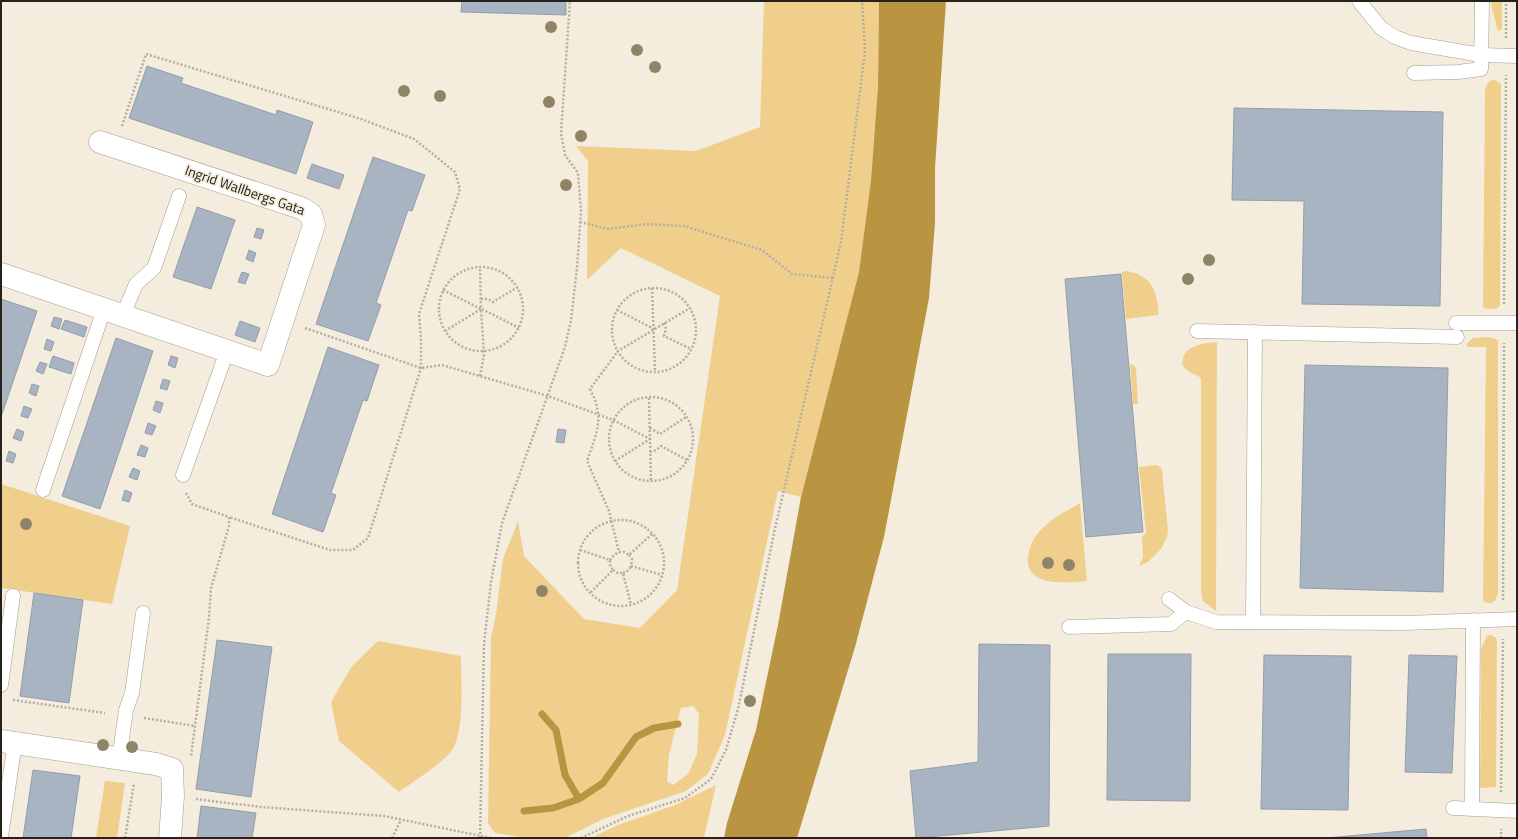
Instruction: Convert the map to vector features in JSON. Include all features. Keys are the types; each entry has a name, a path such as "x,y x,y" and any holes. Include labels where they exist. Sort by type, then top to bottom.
{"street":[{"name":"Ingrid Wallbergs Gata","path":"1,274 268,365 314,225 311,214 301,208 107,144"},
{"path":"8,742 156,764 172,769 173,796 170,838"}],"lane":[{"path":"1359,1 1381,28 1395,37 1411,43 1481,55 1512,56"},
{"path":"1414,73 1458,72 1481,69 1482,1"},
{"path":"43,490 114,312 136,284 154,268 179,196"},
{"path":"1456,323 1511,323"},
{"path":"1197,332 1457,337"},
{"path":"1253,621 1255,332"},
{"path":"183,475 227,351"},
{"path":"1,684 13,596"},
{"path":"1169,599 1186,612 1216,622 1405,623 1517,619"},
{"path":"1069,627 1171,624 1186,612"},
{"path":"129,761 125,716 132,693 143,613"},
{"path":"1472,809 1474,620"},
{"path":"1,836 8,742"},
{"path":"1453,808 1517,811"}],"path":[{"path":"480,837 484,644 491,582 502,523 565,347 571,320 577,268 581,211 578,173 565,155 561,132 570,1"},
{"path":"581,838 628,816 685,798 711,779 726,750 738,709 802,406 842,235 865,51 862,1"},
{"path":"1501,838 1503,619 1511,323 1512,56 1506,1"},
{"path":"107,144 146,54 360,119 414,139 455,172 460,189 419,314 421,368 368,538 353,550 330,550 229,517 192,504 183,488 183,475"},
{"path":"580,222 608,229 646,224 684,226 762,250 792,274 833,278"},
{"path":"480,266 484,351 480,376"},
{"path":"480,266 492,267 502,271 511,278 518,287 522,296 524,307 523,318 513,337 504,344 494,349 484,351 472,350 462,347 452,340 445,331 440,321 440,299 443,290 450,279 459,272 480,266"},
{"path":"481,299 488,299 493,302 518,287"},
{"path":"652,288 656,372"},
{"path":"652,288 663,288 673,292 683,299 690,308 695,321 696,336 691,349 682,361 670,368 656,372 645,371 634,367 625,360 618,351 613,338 612,324 617,310 625,299 631,295 638,291 652,288"},
{"path":"443,290 519,328"},
{"path":"619,552 609,511 587,461 598,427 599,415 590,389 618,351 690,308"},
{"path":"445,331 481,309"},
{"path":"617,310 654,329"},
{"path":"664,323 666,329 664,336 691,349"},
{"path":"330,336 421,368 442,365 548,396 613,420 650,439"},
{"path":"649,398 651,482"},
{"path":"649,398 662,399 674,405 686,417 690,426 692,439 691,452 685,464 676,473 664,479 651,482 637,479 624,472 615,462 609,448 609,434 613,420 620,411 628,404 638,399 649,398"},
{"path":"650,428 660,434 686,417"},
{"path":"615,462 650,439"},
{"path":"650,452 661,446 687,460"},
{"path":"190,763 209,617 211,588 228,526 229,517"},
{"path":"626,520 641,524 652,534 661,546 664,561 662,575 655,588 644,599 630,605 617,606 604,602 584,585 579,572 578,559 580,550 589,534 599,526 612,521 626,520"},
{"path":"629,555 652,534"},
{"path":"580,550 610,560"},
{"path":"619,552 624,552 632,559 629,570 623,573 618,573 613,570 610,565 610,560 619,552"},
{"path":"631,566 662,575"},
{"path":"591,592 613,570"},
{"path":"623,573 630,605"},
{"path":"9,699 195,726"},
{"path":"125,838 132,787 138,775 129,761"},
{"path":"173,796 261,807 384,816 480,837 491,838"},
{"path":"392,838 401,820"}],"shaded area":[{"path":"764,1 879,1 878,87 871,180 859,272 801,497 778,491 725,735 708,774 686,791 603,819 565,838 526,838 495,833 488,823 491,638 496,614 503,559 518,521 524,556 584,619 640,628 677,590 720,296 621,248 587,280 588,161 576,146 696,151 760,127","holes":["693,706 699,714 697,754 688,774 673,785 667,781 669,755 681,708"]},
{"path":"879,1 946,1 935,168 935,223 929,298 884,537 855,647 797,838 724,838 727,823 756,730 778,625 801,497 859,272 871,180 878,87"},
{"path":"1491,1 1502,1 1502,29 1498,31 1492,9"},
{"path":"1495,80 1501,84 1500,306 1490,309 1483,307 1485,90 1489,82"},
{"path":"1127,271 1143,277 1153,288 1157,300 1158,315 1126,319 1122,272"},
{"path":"1488,337 1498,340 1498,593 1495,601 1492,603 1483,600 1486,347 1468,347 1466,344 1473,338"},
{"path":"1217,342 1216,611 1203,601 1201,591 1201,378 1183,366 1182,363 1185,354 1192,348 1202,344"},
{"path":"1130,364 1136,368 1138,404 1133,404"},
{"path":"1156,465 1162,470 1168,531 1167,537 1161,549 1148,562 1139,566 1143,557 1142,536 1146,534 1139,467"},
{"path":"1,484 130,526 112,604 1,588"},
{"path":"1080,503 1087,581 1057,582 1038,578 1031,572 1028,564 1029,552 1034,538 1049,523"},
{"path":"1491,635 1496,638 1497,641 1496,787 1480,788 1481,649 1487,636"},
{"path":"378,641 461,656 461,718 456,741 452,750 427,772 399,792 339,741 331,702 352,666"},
{"path":"105,781 125,783 117,838 96,838"},
{"path":"716,785 704,838 591,838 618,825 675,805"}],"building":[{"path":"462,1 566,1 566,15 461,12"},
{"path":"147,66 183,78 181,83 276,115 277,110 313,122 296,174 129,118"},
{"path":"1234,108 1443,112 1440,306 1302,304 1304,201 1232,200"},
{"path":"373,157 425,175 412,211 408,210 376,303 381,305 368,341 316,324"},
{"path":"312,164 344,175 339,189 307,178"},
{"path":"197,207 235,220 211,289 173,277"},
{"path":"257,228 264,230 261,239 254,237"},
{"path":"249,250 256,253 253,262 246,259"},
{"path":"242,272 249,274 245,284 238,282"},
{"path":"1121,274 1143,532 1086,537 1065,279"},
{"path":"1,299 37,311 1,417"},
{"path":"54,317 62,319 59,329 51,326"},
{"path":"65,320 87,327 84,337 61,329"},
{"path":"240,321 260,328 255,342 235,335"},
{"path":"116,338 153,351 100,509 62,496"},
{"path":"47,339 54,342 51,351 44,349"},
{"path":"328,347 379,365 367,401 363,400 331,493 336,495 323,532 272,514"},
{"path":"53,356 74,363 71,374 49,367"},
{"path":"171,356 178,358 175,368 168,365"},
{"path":"40,362 47,364 43,374 36,371"},
{"path":"1305,365 1448,368 1443,592 1300,588"},
{"path":"163,379 170,381 167,390 160,388"},
{"path":"32,384 39,386 36,396 29,393"},
{"path":"156,401 163,403 160,413 153,410"},
{"path":"24,406 32,409 28,418 21,416"},
{"path":"148,423 156,426 152,435 145,433"},
{"path":"17,429 24,432 21,441 13,438"},
{"path":"558,429 566,430 564,443 556,442"},
{"path":"141,445 148,448 145,457 137,455"},
{"path":"9,451 16,454 13,463 6,461"},
{"path":"133,468 140,471 137,480 129,477"},
{"path":"125,490 132,493 129,502 122,500"},
{"path":"34,593 83,600 69,703 20,696"},
{"path":"217,640 272,647 251,797 196,789"},
{"path":"979,644 1050,645 1049,826 916,838 910,771 978,762"},
{"path":"1108,654 1191,654 1190,801 1107,800"},
{"path":"1264,655 1351,656 1348,810 1261,809"},
{"path":"1409,655 1457,656 1452,773 1405,772"},
{"path":"33,770 80,776 71,838 23,838"},
{"path":"201,806 256,813 252,838 197,838"},
{"path":"1426,829 1427,838 1326,838"}],"waterway":[{"path":"542,714 556,730 565,775 579,799"},
{"path":"524,811 553,808 579,799 603,783 636,737 654,728 678,724"}]}
